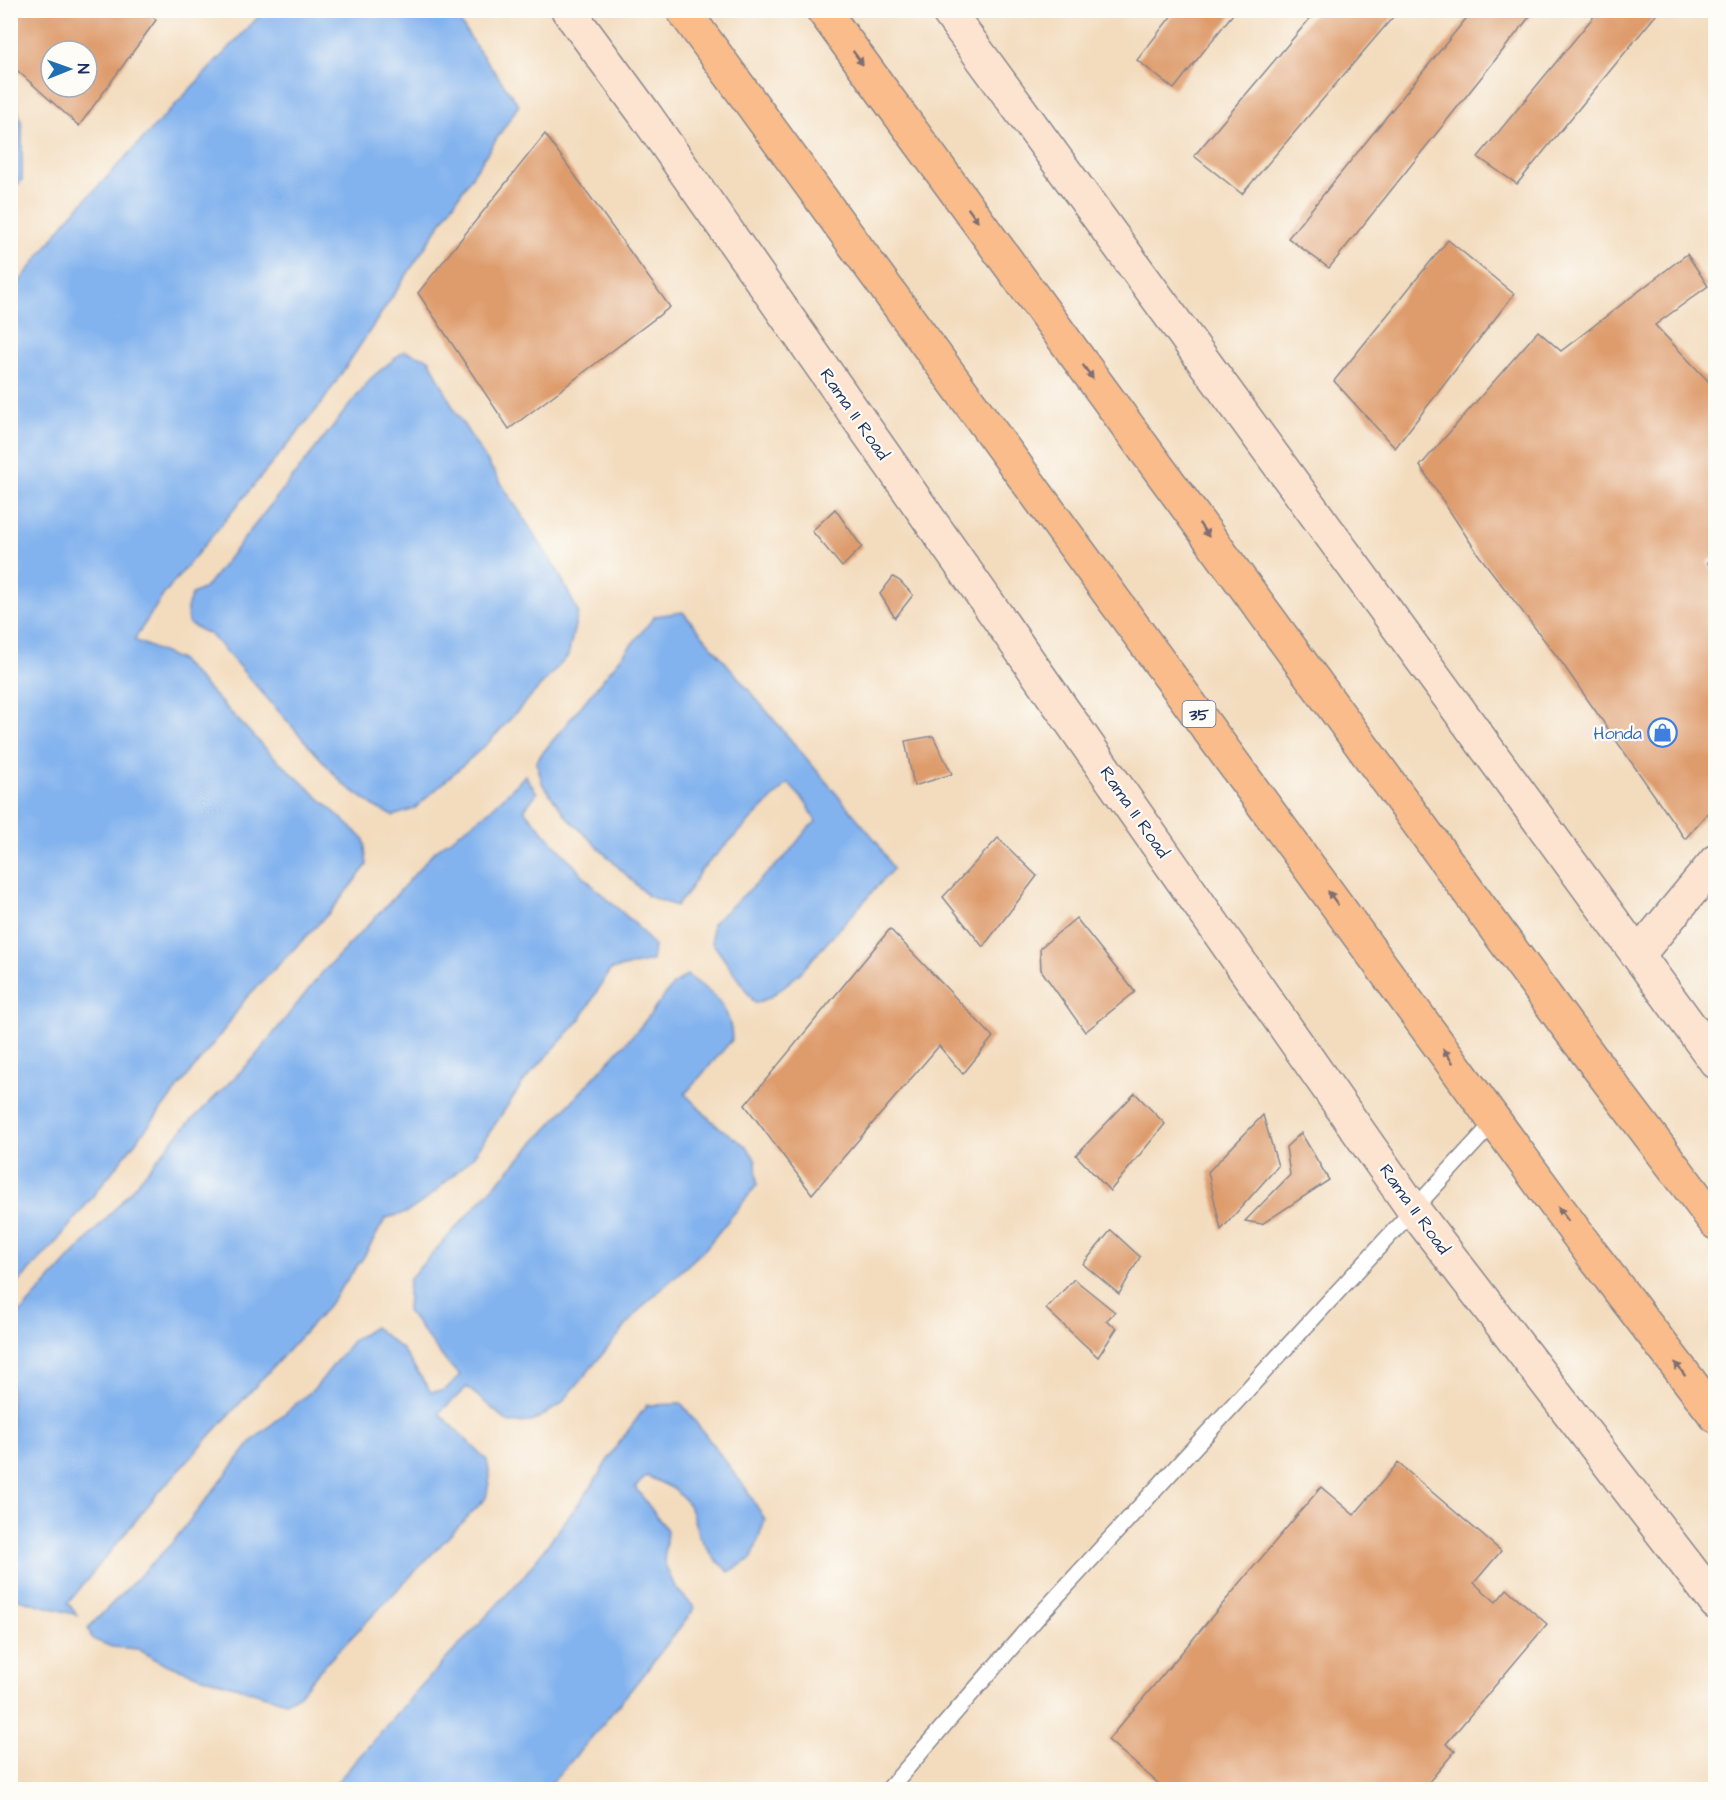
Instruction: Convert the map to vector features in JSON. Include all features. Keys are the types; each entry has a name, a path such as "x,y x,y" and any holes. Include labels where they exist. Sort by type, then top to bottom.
{"highway":[{"name":"35","path":"683,10 1591,1252 1716,1416"},
{"path":"824,10 1567,1026 1716,1223"}],"main road":[{"name":"Rama II Road","path":"568,10 644,113 1413,1209 1716,1603"},
{"path":"947,10 1716,1062"},
{"path":"1638,955 1716,861"}],"lane":[{"path":"888,1790 1036,1618 1495,1121"}],"water":[{"path":"264,11 453,11 519,105 322,403 164,594 134,640 180,660 270,753 364,839 367,865 331,911 246,998 224,1030 59,1239 11,1290 11,293 70,216"},
{"path":"10,74 22,127 22,180 11,191"},
{"path":"404,351 429,359 456,413 559,573 578,612 568,656 490,741 414,809 393,816 377,808 343,784 211,635 189,624 187,608 192,594 205,588 371,378"},
{"path":"683,612 877,842 893,869 799,974 769,998 755,1003 712,942 712,924 785,857 809,827 816,822 807,804 788,783 701,870 686,895 676,906 648,896 567,817 543,785 536,761 655,616"},
{"path":"525,775 537,793 524,810 591,884 635,924 654,946 652,961 610,970 580,1020 524,1081 473,1157 427,1199 406,1213 386,1218 363,1258 324,1311 159,1492 68,1603 77,1615 11,1597 11,1323 121,1202 179,1133 253,1059 321,974 435,851 489,811"},
{"path":"687,975 705,988 724,1009 731,1028 732,1040 685,1094 716,1125 746,1146 756,1160 757,1185 705,1249 642,1307 560,1405 532,1422 509,1423 467,1387 439,1413 487,1460 490,1477 486,1498 318,1672 300,1694 286,1702 162,1663 138,1649 112,1647 92,1639 88,1628 172,1543 252,1441 316,1387 352,1341 374,1327 402,1349 431,1392 445,1390 460,1375 448,1364 407,1311 409,1279 641,1026 673,985"},
{"path":"682,1404 747,1490 765,1520 752,1558 729,1572 714,1558 699,1536 689,1505 674,1489 647,1476 635,1487 667,1530 664,1562 675,1587 695,1608 604,1723 546,1789 331,1789 422,1685 523,1577 591,1487 616,1447 647,1405"}],"building":[{"path":"10,10 145,10 156,20 99,98 99,39 39,39 39,90 10,64"},
{"path":"1176,10 1236,10 1174,89 1137,60"},
{"path":"1317,10 1394,10 1393,17 1242,194 1194,156"},
{"path":"1473,10 1535,10 1329,268 1288,238"},
{"path":"1599,10 1660,10 1517,184 1478,157"},
{"path":"49,99 99,99 79,126"},
{"path":"545,134 670,307 509,429 418,293"},
{"path":"1448,240 1514,294 1395,448 1334,381"},
{"path":"1687,254 1708,286 1655,325 1711,384 1716,379 1716,556 1707,562 1716,575 1716,591 1713,592 1716,595 1716,803 1685,839 1562,663 1478,554 1420,466 1538,331 1561,351"},
{"path":"835,509 862,547 842,567 812,531"},
{"path":"893,577 913,595 895,618 880,594"},
{"path":"933,736 952,774 914,786 905,741"},
{"path":"998,838 1037,876 983,947 943,897"},
{"path":"1076,918 1135,992 1085,1032 1041,970 1040,948"},
{"path":"890,929 993,1037 963,1074 939,1046 812,1194 745,1105"},
{"path":"1135,1093 1165,1124 1110,1191 1076,1155"},
{"path":"1263,1115 1278,1166 1221,1230 1208,1172"},
{"path":"1301,1133 1329,1180 1262,1224 1245,1221 1290,1175 1286,1147"},
{"path":"1111,1230 1140,1257 1119,1294 1083,1264"},
{"path":"1074,1279 1115,1312 1106,1321 1117,1328 1098,1357 1046,1309"},
{"path":"1398,1463 1501,1551 1474,1583 1496,1602 1507,1589 1547,1624 1446,1744 1455,1751 1422,1790 1166,1790 1108,1740 1321,1487 1354,1515"}],"place":[{"name":"Honda","path":"1663,733"}]}
